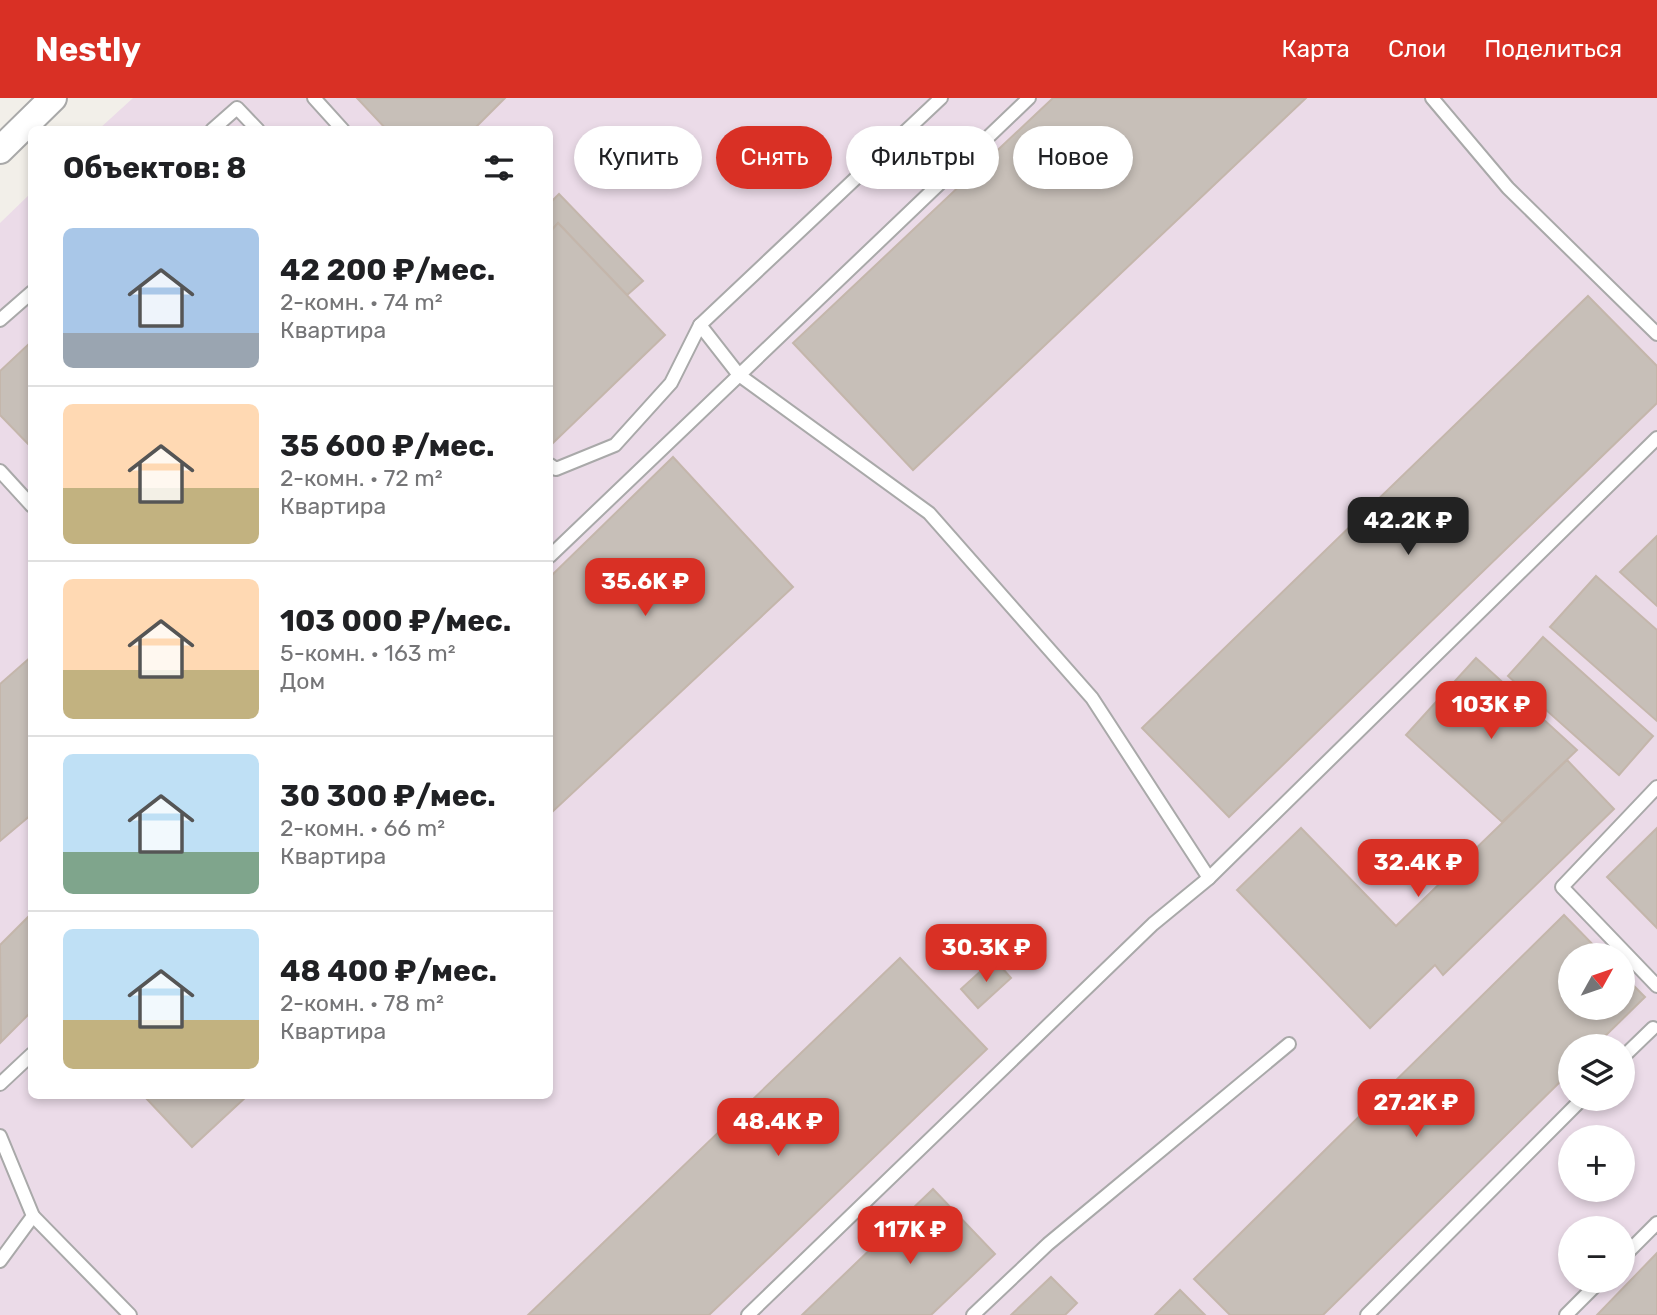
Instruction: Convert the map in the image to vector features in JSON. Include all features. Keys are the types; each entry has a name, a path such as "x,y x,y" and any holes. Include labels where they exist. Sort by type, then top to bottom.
{"street":[{"path":"0,150 54,98"}],"lane":[{"path":"314,98 339,126"},
{"path":"553,467 555,469 615,445 671,383 700,325 941,98"},
{"path":"553,553 1029,98"},
{"path":"1433,98 1508,188 1657,334"},
{"path":"217,126 237,108 254,126"},
{"path":"0,320 28,296"},
{"path":"700,325 739,375 929,513 1092,698 1209,878"},
{"path":"748,1315 1153,924 1209,878 1657,438"},
{"path":"1,475 28,502"},
{"path":"1657,787 1562,887 1657,986"},
{"path":"1635,1047 1656,1028"},
{"path":"973,1315 1048,1244 1289,1044"},
{"path":"0,1084 28,1058"},
{"path":"1367,1315 1570,1111"},
{"path":"0,1136 33,1216 130,1315"},
{"path":"0,1261 33,1216"},
{"path":"1635,1245 1657,1223"},
{"path":"1566,1315 1588,1293"}],"shaded area":[{"path":"133,98 1657,98 1657,1315 0,1315 0,223 28,196 28,1099 553,1099 553,126 102,126"}],"building":[{"path":"357,98 505,98 477,126 383,126"},
{"path":"1053,98 1306,98 913,470 793,343 956,189 999,189 999,149 1013,136 1013,189 1133,189 1133,126 1023,126"},
{"path":"559,194 643,281 627,295 558,223 553,229 553,200"},
{"path":"558,223 665,335 553,443 553,229"},
{"path":"1588,296 1657,366 1657,403 1229,817 1142,728"},
{"path":"28,345 28,444 0,415 0,371"},
{"path":"673,457 793,587 553,811 553,574"},
{"path":"1657,536 1657,606 1620,572"},
{"path":"1596,576 1657,630 1657,721 1550,627"},
{"path":"1543,637 1653,736 1619,775 1508,676"},
{"path":"1476,658 1577,750 1502,822 1406,735"},
{"path":"28,660 28,817 0,841 0,684"},
{"path":"1567,760 1614,809 1443,975 1435,965 1370,1028 1237,890 1301,828 1396,926"},
{"path":"1657,828 1657,928 1607,877"},
{"path":"1564,915 1591,943 1558,943 1558,1020 1622,1020 1607,1034 1558,1034 1558,1084 1323,1315 1230,1315 1194,1279"},
{"path":"28,917 28,1015 1,1042 0,945"},
{"path":"900,958 987,1049 709,1315 528,1315"},
{"path":"994,959 1011,978 978,1008 961,989"},
{"path":"1635,987 1645,997 1635,1007"},
{"path":"147,1099 244,1099 192,1147"},
{"path":"933,1189 995,1254 931,1315 802,1315"},
{"path":"1657,1253 1657,1315 1597,1315 1618,1293 1635,1293 1635,1276"},
{"path":"1051,1277 1077,1303 1065,1315 1011,1315"},
{"path":"1180,1290 1205,1315 1155,1315"}]}
